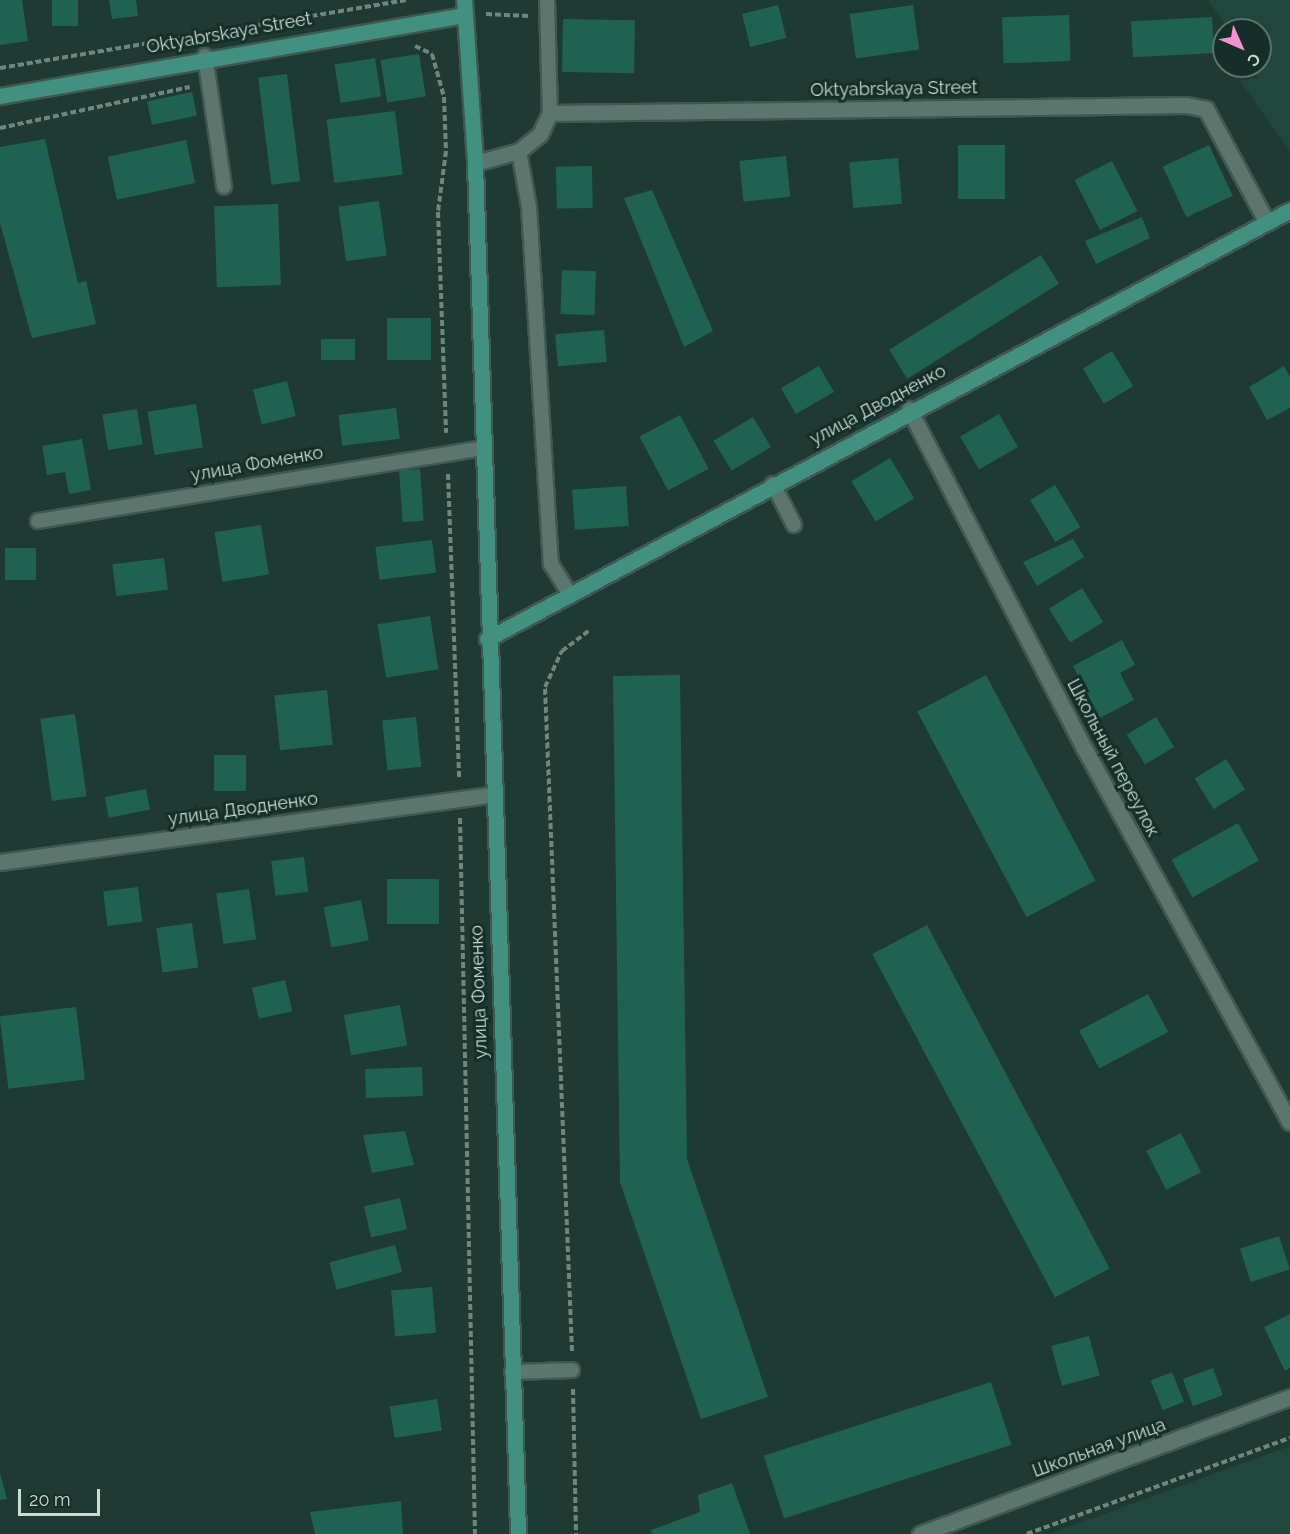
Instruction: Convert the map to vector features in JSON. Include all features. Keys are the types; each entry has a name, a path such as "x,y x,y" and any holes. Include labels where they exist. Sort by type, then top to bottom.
{"main road":[{"name":"Oktyabrskaya Street","path":"0,96 464,7"},
{"name":"улица Фоменко","path":"464,7 475,164 491,795 518,1534"},
{"name":"улица Дводненко","path":"487,639 909,409 1290,210"}],"street":[{"name":"Oktyabrskaya Street","path":"550,113 1186,105 1206,109 1267,223"},
{"path":"475,164 519,151 540,134 550,113"},
{"name":"Школьный переулок","path":"909,409 1084,748 1290,1122"},
{"name":"улица Дводненко","path":"0,862 491,795"},
{"name":"Школьная улица","path":"920,1534 1290,1397"}],"lane":[{"path":"547,0 550,113"},
{"path":"205,56 224,187"},
{"path":"519,151 529,207 551,564 570,594"},
{"name":"улица Фоменко","path":"39,521 482,448"},
{"path":"773,484 794,525"},
{"path":"512,1372 572,1370"}],"path":[{"path":"492,18 507,17"},
{"path":"405,46 432,54 444,97 446,151 438,212 460,798 475,1534"},
{"path":"0,128 209,83"},
{"path":"576,1534 572,1370 545,687 562,651 590,630"},
{"path":"1031,1533 1290,1437"}],"shaded area":[{"path":"1208,0 1290,0 1290,151 1239,80 1272,78 1272,18 1221,18"},
{"path":"1290,1446 1290,1534 1049,1534"}],"building":[{"path":"0,0 22,0 28,41 0,45"},
{"path":"52,0 78,0 78,26 52,26"},
{"path":"109,0 136,0 138,16 112,19"},
{"path":"778,5 786,38 750,47 742,14"},
{"path":"913,5 919,50 856,58 850,14"},
{"path":"1069,15 1071,61 1004,63 1002,17"},
{"path":"1212,17 1212,53 1133,57 1131,21"},
{"path":"563,19 635,20 634,73 562,72"},
{"path":"419,54 426,96 387,103 380,60"},
{"path":"375,58 381,97 341,103 335,64"},
{"path":"287,74 300,181 271,185 258,78"},
{"path":"192,92 197,115 152,125 147,102"},
{"path":"395,111 403,175 334,183 327,119"},
{"path":"45,139 78,283 86,281 96,324 32,338 0,223 0,147"},
{"path":"186,140 195,183 117,200 108,157"},
{"path":"958,145 1005,145 1005,199 958,199"},
{"path":"1209,145 1233,196 1186,217 1163,167"},
{"path":"786,156 790,197 744,202 739,161"},
{"path":"898,158 902,204 853,208 849,162"},
{"path":"1112,161 1137,211 1100,230 1075,180"},
{"path":"592,166 593,208 557,209 556,167"},
{"path":"652,190 713,331 684,347 624,198"},
{"path":"379,201 387,255 346,261 338,207"},
{"path":"278,204 281,285 217,287 214,206"},
{"path":"1142,217 1150,238 1096,264 1085,241"},
{"path":"1041,255 1059,284 907,379 889,350"},
{"path":"562,270 596,271 594,315 560,314"},
{"path":"387,318 431,318 431,360 387,360"},
{"path":"604,330 607,362 558,366 555,334"},
{"path":"321,339 355,339 355,360 321,360"},
{"path":"1112,351 1133,386 1104,404 1083,369"},
{"path":"819,366 834,392 796,414 781,388"},
{"path":"1284,366 1290,377 1290,408 1267,420 1249,387"},
{"path":"287,381 296,416 262,424 253,389"},
{"path":"196,404 203,447 154,455 148,412"},
{"path":"396,408 400,439 342,446 338,415"},
{"path":"137,409 143,445 108,450 102,414"},
{"path":"999,414 1018,447 979,469 960,436"},
{"path":"680,415 709,469 668,490 639,437"},
{"path":"753,417 771,447 732,471 714,441"},
{"path":"82,439 91,490 69,494 65,472 47,475 42,446"},
{"path":"890,458 914,498 876,521 851,481"},
{"path":"420,469 424,521 403,522 399,470"},
{"path":"1055,485 1080,527 1055,542 1030,500"},
{"path":"626,486 629,526 575,530 572,490"},
{"path":"261,525 269,574 222,582 215,532"},
{"path":"1073,539 1084,557 1037,586 1023,562"},
{"path":"432,540 436,573 379,580 375,547"},
{"path":"5,548 36,548 36,580 5,580"},
{"path":"164,558 168,590 116,596 112,564"},
{"path":"1082,588 1103,622 1070,643 1049,609"},
{"path":"430,616 438,669 386,678 378,624"},
{"path":"1122,640 1135,665 1120,673 1134,700 1100,718 1073,666"},
{"path":"680,675 687,1159 768,1397 701,1419 620,1182 613,676"},
{"path":"986,675 1095,881 1027,917 917,712"},
{"path":"327,690 333,745 280,750 274,696"},
{"path":"75,714 87,796 52,801 40,719"},
{"path":"416,717 421,767 387,770 382,721"},
{"path":"1156,717 1174,747 1145,765 1127,735"},
{"path":"214,755 246,755 246,791 214,791"},
{"path":"1226,759 1245,790 1214,809 1195,779"},
{"path":"146,789 150,810 109,818 105,797"},
{"path":"1238,823 1259,861 1192,897 1172,860"},
{"path":"304,857 308,892 276,896 271,861"},
{"path":"387,879 439,879 439,924 387,924"},
{"path":"138,887 142,922 108,926 103,891"},
{"path":"249,889 256,940 223,944 216,894"},
{"path":"361,900 369,940 332,947 324,907"},
{"path":"192,923 198,968 163,973 156,928"},
{"path":"927,925 1110,1268 1055,1298 872,954"},
{"path":"285,980 292,1011 259,1019 252,988"},
{"path":"1148,994 1168,1032 1099,1069 1079,1031"},
{"path":"400,1005 407,1045 351,1055 344,1015"},
{"path":"76,1007 85,1079 8,1089 0,1016"},
{"path":"422,1067 423,1096 366,1098 365,1069"},
{"path":"405,1131 414,1165 372,1173 363,1135"},
{"path":"1181,1133 1201,1172 1166,1190 1146,1151"},
{"path":"400,1198 407,1229 371,1238 364,1206"},
{"path":"1279,1236 1290,1269 1251,1282 1240,1249"},
{"path":"395,1245 402,1272 337,1290 329,1263"},
{"path":"432,1287 436,1333 395,1336 391,1291"},
{"path":"1290,1314 1290,1368 1285,1371 1264,1327"},
{"path":"1089,1336 1100,1376 1062,1386 1051,1346"},
{"path":"1213,1368 1223,1395 1193,1406 1183,1379"},
{"path":"1172,1372 1184,1402 1163,1410 1151,1381"},
{"path":"991,1382 1011,1445 784,1519 764,1456"},
{"path":"437,1399 442,1431 395,1438 390,1407"},
{"path":"0,1473 7,1499 0,1500"},
{"path":"732,1483 750,1534 652,1534 651,1530 700,1512 698,1495"},
{"path":"401,1501 403,1534 315,1534 310,1512"}]}
